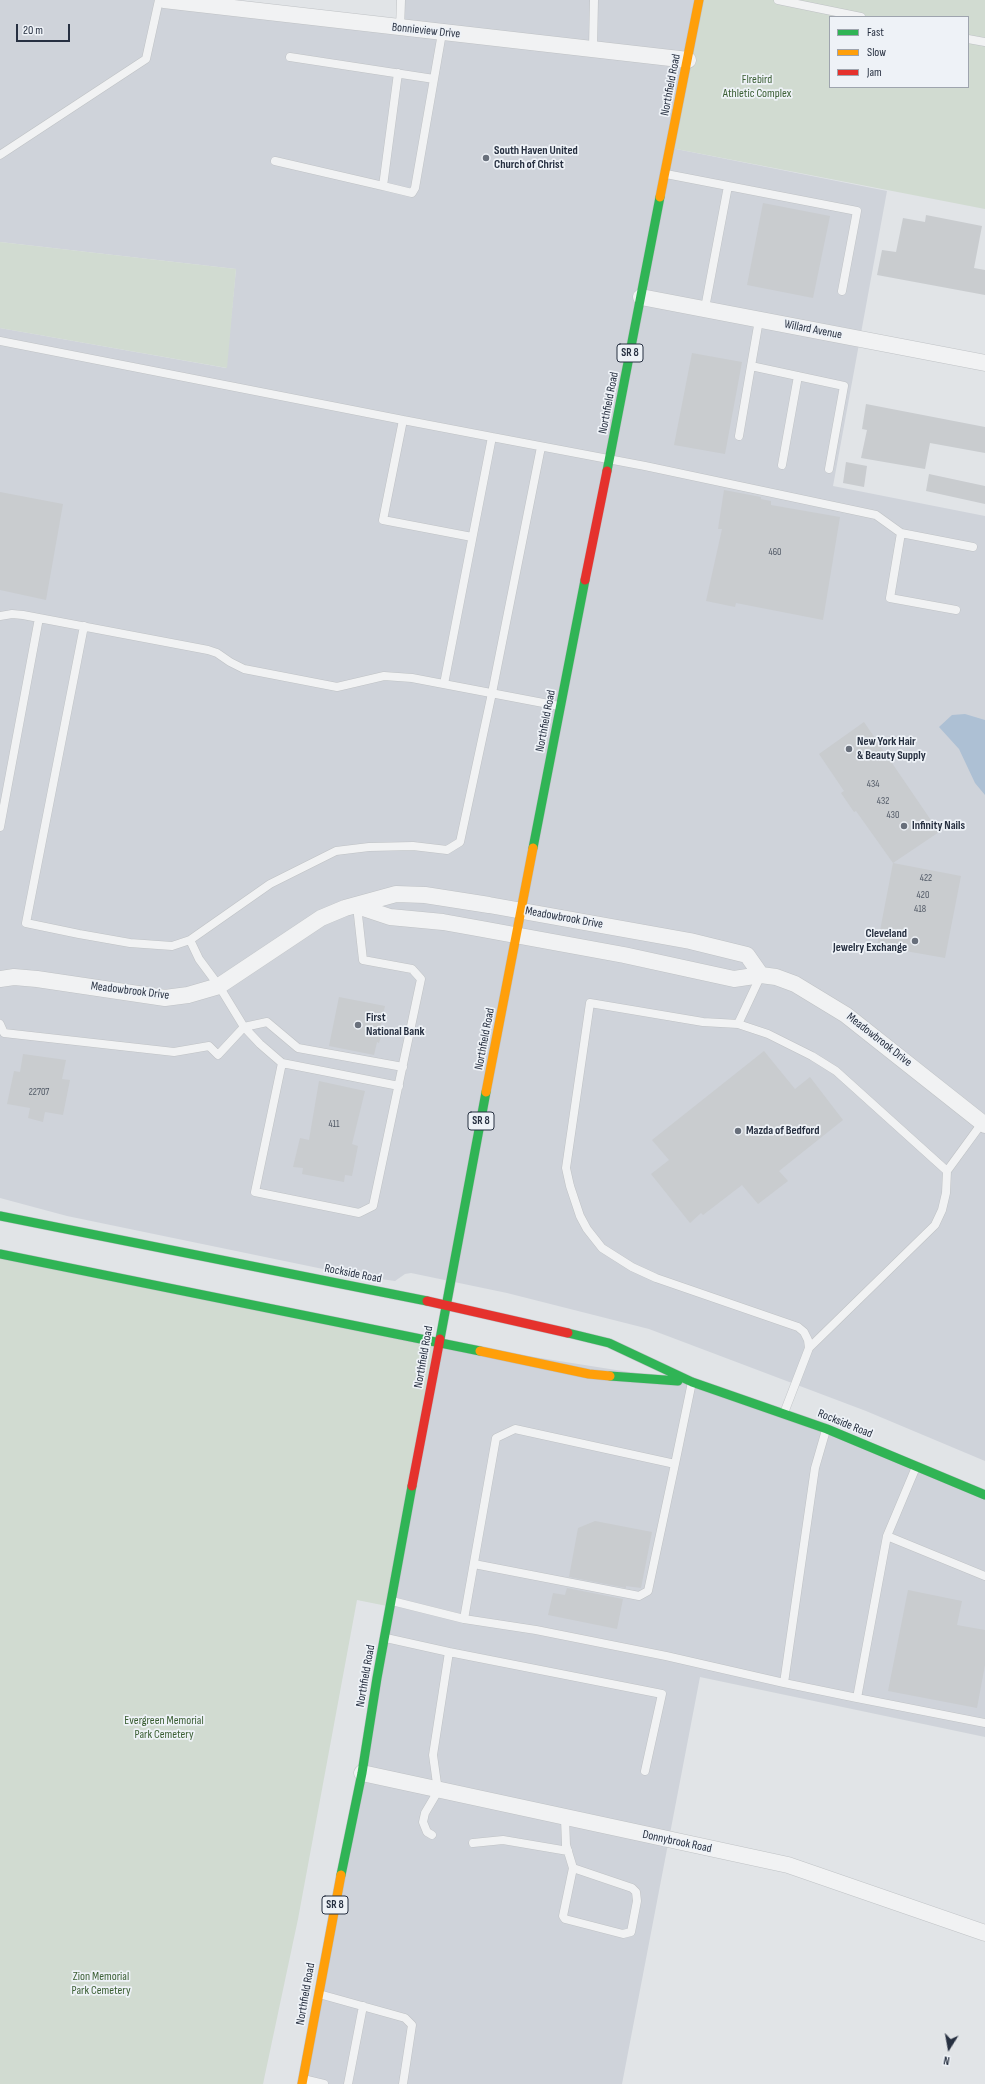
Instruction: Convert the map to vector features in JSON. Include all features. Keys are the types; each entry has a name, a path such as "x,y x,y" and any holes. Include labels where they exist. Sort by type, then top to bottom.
{"main road":[{"name":"Northfield Road","path":"302,2082 345,1852 362,1774 439,1342 516,935 699,0"},
{"name":"Rockside Road","path":"0,1216 404,1296 609,1343 692,1382 826,1429 985,1495"},
{"name":"Rockside Road","path":"0,1254 439,1342 589,1374 692,1382"}],"street":[{"name":"Bonnieview Drive","path":"164,0 688,60"},
{"name":"Willard Avenue","path":"642,297 985,363"},
{"name":"Meadowbrook Drive","path":"0,979 14,977 37,979 165,998 188,995 219,986 321,918 345,908 357,906 396,894 425,895 521,910 690,941 747,955 761,975"},
{"name":"Meadowbrook Drive","path":"357,906 390,917 443,922 516,935 624,955 734,979 761,975 776,977 795,984 846,1014 984,1124"},
{"name":"Donnybrook Road","path":"362,1774 788,1866 985,1932"}],"lane":[{"path":"0,155 146,59 159,0"},
{"path":"400,28 401,0"},
{"path":"593,48 594,0"},
{"path":"778,0 856,16"},
{"path":"275,161 412,193 415,188 442,33"},
{"path":"969,39 985,42"},
{"path":"290,57 434,79"},
{"path":"383,186 398,73"},
{"path":"666,174 857,211 842,291"},
{"path":"705,308 728,186"},
{"path":"738,436 759,320"},
{"path":"0,341 610,460 876,514 901,533 973,548"},
{"path":"751,366 844,386 829,469"},
{"path":"782,465 798,376"},
{"path":"403,420 383,520 472,537"},
{"path":"444,684 492,437"},
{"path":"84,626 26,923 130,943 172,946 190,940 270,884 336,851 369,847 413,846 447,850 460,842 492,693 541,447"},
{"path":"901,533 890,598 956,610"},
{"path":"0,616 12,614 39,618 208,650 217,653 244,669 337,687 384,676 412,678 561,707"},
{"path":"0,827 39,618"},
{"path":"282,1063 255,1192 359,1213 373,1206 421,979 412,969 363,960 357,906"},
{"path":"190,940 199,959 219,986 244,1027 260,1044 282,1063 399,1086"},
{"path":"738,1024 761,975"},
{"path":"809,1348 808,1340 804,1332 798,1328 656,1278 632,1267 602,1248 587,1229 570,1186 566,1168 590,1002 703,1022 738,1024 768,1034 836,1072 947,1170"},
{"path":"0,1024 4,1033 174,1052 209,1046 218,1055 244,1027 267,1022 298,1048 403,1067"},
{"path":"784,1413 809,1348 935,1225 945,1199 947,1170 984,1124"},
{"path":"474,1564 639,1596 648,1592 692,1382"},
{"path":"464,1619 496,1438 514,1429 675,1464"},
{"path":"784,1684 815,1468 826,1429"},
{"path":"857,1698 887,1536 916,1466"},
{"path":"887,1536 985,1576"},
{"path":"392,1601 464,1619 536,1630 666,1656 784,1684 985,1723"},
{"path":"386,1638 662,1694 645,1771"},
{"path":"432,1835 427,1832 423,1822 425,1813 438,1791 433,1755 449,1652"},
{"path":"565,1818 568,1851 573,1868 563,1916 565,1919 623,1934 631,1932 637,1901 636,1892 632,1888 573,1868"},
{"path":"473,1843 503,1840 568,1851"},
{"path":"318,1994 405,2018 412,2025 403,2084"},
{"path":"348,2084 362,2006"},
{"path":"302,2082 324,2084"}],"shaded area":[{"path":"0,0 164,0 399,28 405,0 699,0 671,148 887,191 833,486 985,516 985,1461 866,1411 649,1329 507,1293 411,1273 405,1274 395,1281 352,1275 67,1216 0,1198 0,328 226,368 236,269 0,242"},
{"path":"439,1342 692,1382 985,1495 985,1737 700,1677 622,2084 302,2084"}],"green space":[{"name":"FIrebird Athletic Complex","path":"699,0 985,0 985,209 671,148"},
{"path":"0,242 236,269 227,368 0,328"},
{"path":"0,1254 439,1342 392,1607 357,1600 298,1919 263,2084 0,2084"}],"water":[{"path":"965,714 985,720 985,795 975,783 959,749 939,727 952,715"}],"building":[{"path":"763,203 830,216 813,298 747,285"},
{"path":"926,215 982,226 974,268 985,270 985,295 877,275 882,250 896,252 903,218 925,222"},
{"path":"692,353 742,362 725,454 674,445"},
{"path":"866,404 985,427 985,453 930,443 925,469 861,458 867,430 862,429"},
{"path":"846,462 867,466 864,487 843,483"},
{"path":"929,474 985,486 985,504 926,491"},
{"path":"724,490 761,497 761,499 771,501 771,505 840,517 823,620 736,603 735,607 706,601 722,529 718,529"},
{"path":"0,492 63,504 46,600 0,590"},
{"path":"864,722 939,832 893,863 856,811 854,812 841,793 844,791 819,754"},
{"path":"893,863 961,876 945,958 877,946"},
{"path":"339,997 385,1006 380,1028 382,1029 381,1036 379,1043 377,1042 374,1055 329,1046"},
{"path":"764,1051 795,1089 810,1077 843,1120 779,1171 788,1181 758,1204 742,1185 703,1215 701,1213 690,1223 651,1174 669,1160 652,1140"},
{"path":"23,1054 66,1060 62,1079 70,1080 63,1115 45,1112 43,1122 28,1118 30,1108 7,1104 14,1071 20,1072"},
{"path":"319,1081 365,1091 352,1144 358,1146 352,1176 345,1175 344,1182 302,1174 303,1168 293,1167 300,1138 309,1140"},
{"path":"595,1521 652,1532 641,1588 626,1586 626,1588 569,1577 578,1528"},
{"path":"567,1588 623,1599 617,1629 548,1615 553,1593 565,1595"},
{"path":"908,1590 962,1601 957,1625 985,1630 985,1665 977,1708 888,1691"}],"traffic: fast":[{"path":"607,471 660,197"},
{"path":"533,848 585,580"},
{"path":"440,1339 486,1092"},
{"path":"0,1216 427,1301"},
{"path":"0,1254 480,1351"},
{"path":"568,1333 609,1343 692,1382 827,1429 985,1495"},
{"path":"610,1376 678,1381"},
{"path":"341,1875 362,1773 377,1678 412,1486"}],"traffic: slow":[{"path":"660,197 699,0"},
{"path":"486,1092 533,848"},
{"path":"480,1351 589,1374 610,1376"},
{"path":"302,2084 341,1875"}],"traffic: jam":[{"path":"585,580 607,471"},
{"path":"427,1301 568,1333"},
{"path":"412,1486 440,1339"}],"place":[{"name":"South Haven United Church of Christ","path":"486,158"},
{"name":"New York Hair & Beauty Supply","path":"849,749"},
{"name":"Infinity Nails","path":"904,826"},
{"name":"Cleveland Jewelry Exchange","path":"915,941"},
{"name":"First National Bank","path":"358,1025"},
{"name":"Mazda of Bedford","path":"738,1131"}],"park label":[{"name":"Evergreen Memorial Park Cemetery","path":"164,1728"},
{"name":"Zion Memorial Park Cemetery","path":"101,1984"}]}
